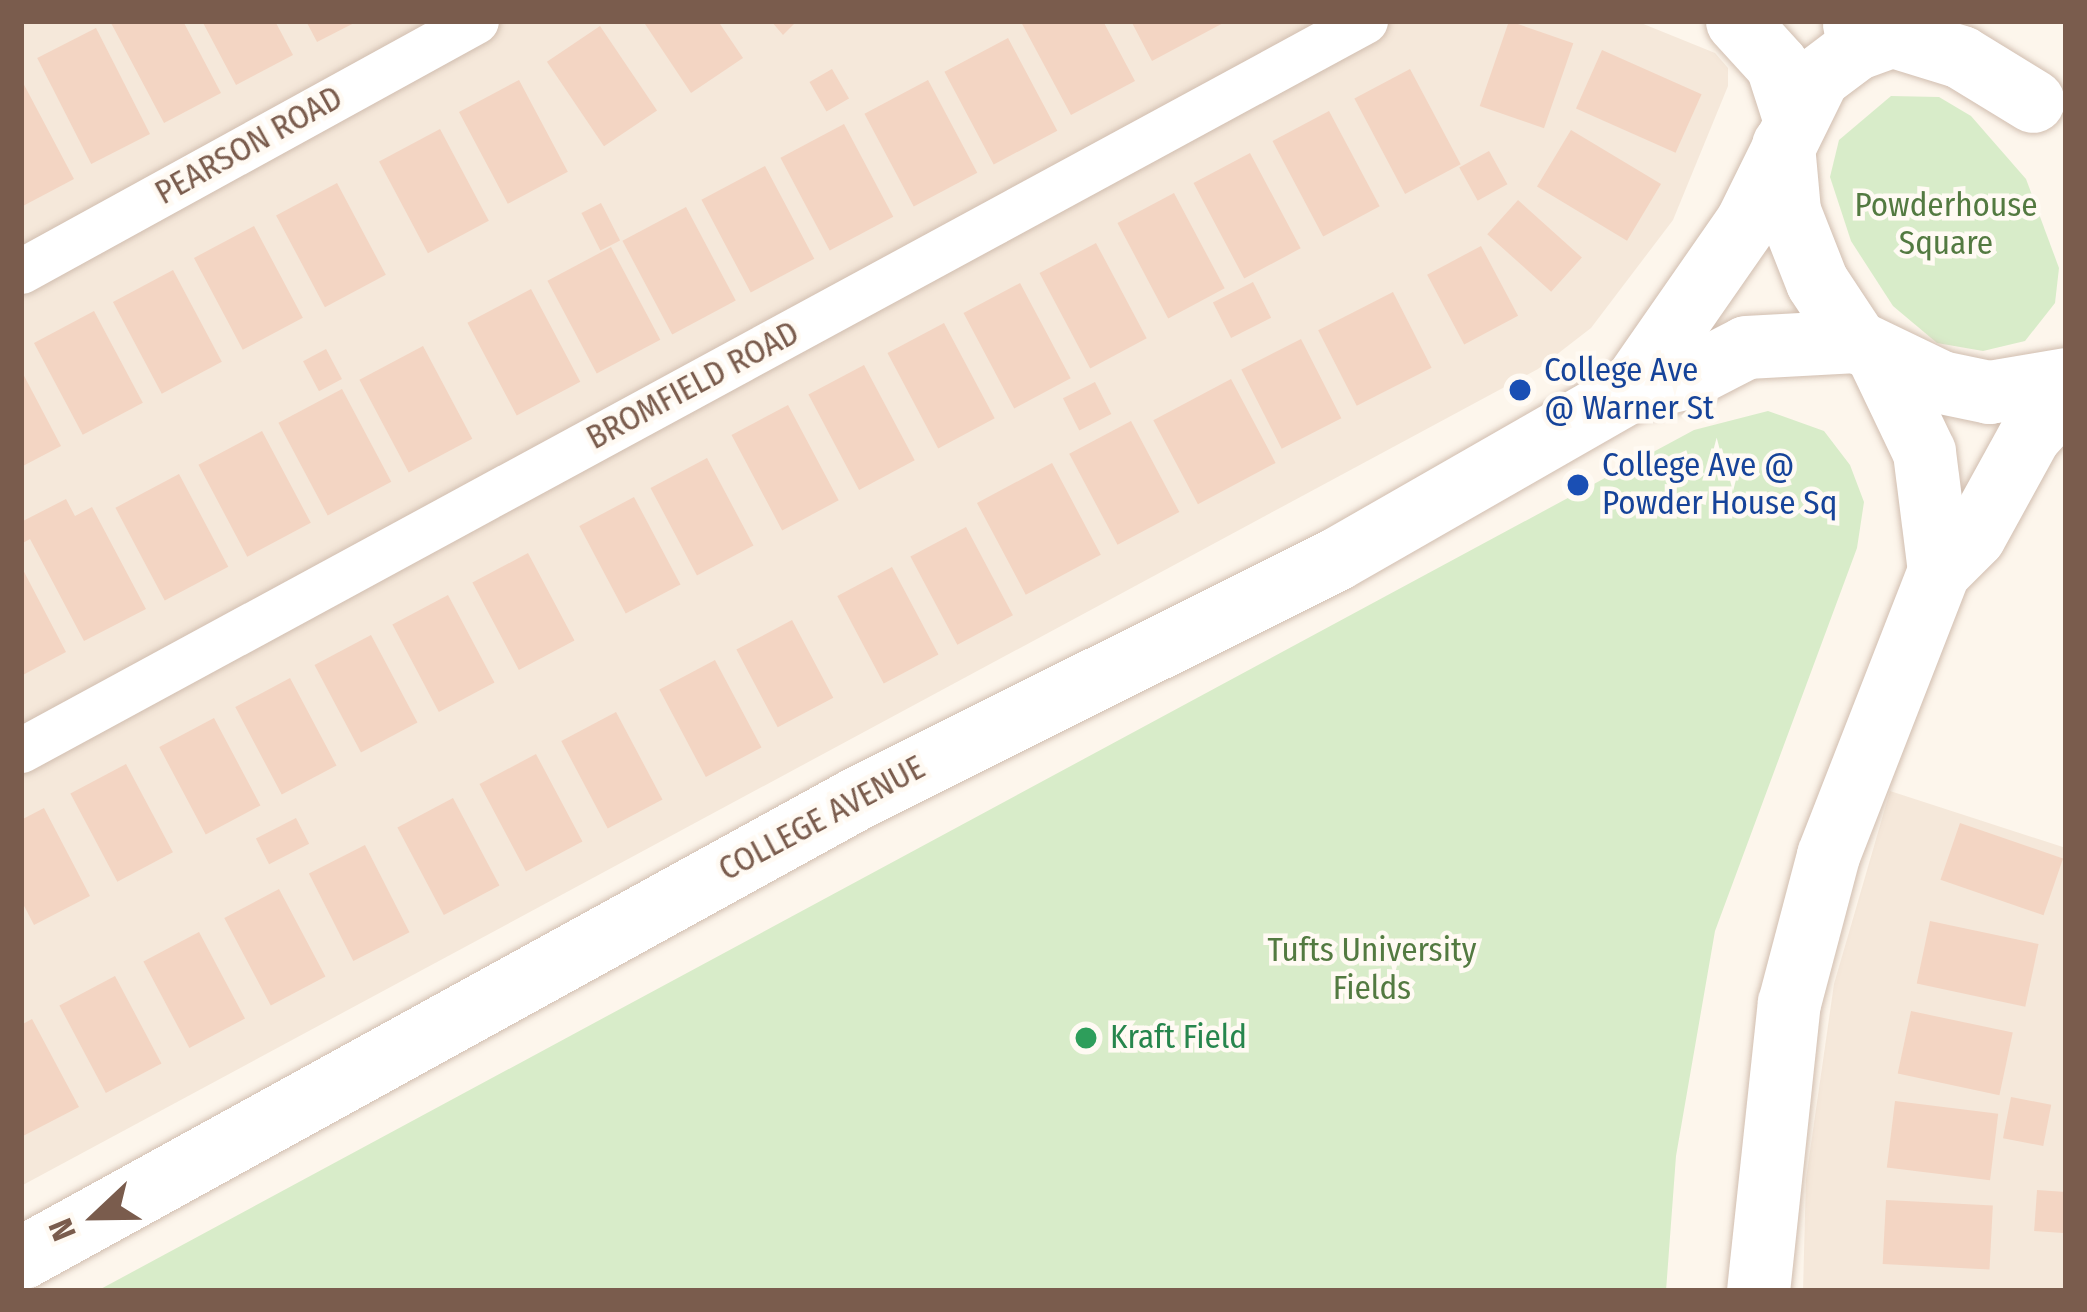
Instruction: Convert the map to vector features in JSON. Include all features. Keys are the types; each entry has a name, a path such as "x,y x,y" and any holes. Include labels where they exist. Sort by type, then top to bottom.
{"main road":[{"path":"1737,21 1778,64 1828,70 1961,57 2049,120"},
{"path":"1982,21 2049,120"},
{"path":"1828,70 1789,211 1816,282 1868,349 1924,452 1939,571"},
{"name":"COLLEGE AVENUE","path":"1629,392 1747,221 1828,70"},
{"name":"COLLEGE AVENUE","path":"21,1258 856,798 1336,559 1629,392 1688,376 1746,347 1868,349"},
{"path":"1868,349 1989,392 2066,379"},
{"path":"1758,1291 1789,1003 1828,854 1939,571 1974,536 2030,436 2066,395"}],"street":[{"name":"PEARSON ROAD","path":"21,271 476,21"},
{"name":"BROMFIELD ROAD","path":"21,750 1364,21"}],"shaded area":[{"path":"21,21 1636,21 1715,53 1728,68 1728,86 1673,220 1591,328 1538,369 21,1186"},
{"path":"1890,791 2066,848 2066,1291 1803,1291 1806,1179 1834,984"}],"green space":[{"name":"Powderhouse Square","path":"1891,96 1939,97 1971,116 2026,179 2059,268 2055,303 2025,341 1983,351 1937,343 1893,306 1851,241 1830,177 1839,140"},
{"name":"Tufts University Fields","path":"1768,411 1824,431 1850,465 1864,502 1857,548 1715,931 1676,1156 1666,1291 97,1291 1694,430"}],"building":[{"path":"183,21 221,93 164,123 111,23"},
{"path":"202,21 275,21 293,55 236,85"},
{"path":"306,21 358,21 317,42"},
{"path":"643,21 718,21 743,58 691,93"},
{"path":"771,21 797,21 783,35"},
{"path":"1103,21 1135,81 1071,115 1021,22"},
{"path":"1131,21 1227,21 1152,61"},
{"path":"1509,21 1573,43 1544,128 1480,106"},
{"path":"600,26 657,111 604,146 547,62"},
{"path":"96,28 150,134 91,164 37,58"},
{"path":"1008,38 1057,131 994,165 944,72"},
{"path":"1602,50 1702,94 1676,153 1576,108"},
{"path":"832,69 849,98 826,111 809,82"},
{"path":"1410,69 1461,164 1405,194 1354,99"},
{"path":"21,79 74,179 21,207"},
{"path":"519,80 568,172 508,204 459,112"},
{"path":"928,80 977,173 914,207 864,114"},
{"path":"1329,111 1380,206 1323,236 1272,141"},
{"path":"844,124 893,217 830,251 780,158"},
{"path":"440,129 489,221 428,253 379,161"},
{"path":"1571,130 1661,184 1627,241 1537,187"},
{"path":"1489,151 1507,184 1478,201 1459,167"},
{"path":"1250,153 1301,248 1244,278 1193,183"},
{"path":"765,166 814,259 751,293 701,200"},
{"path":"337,183 386,275 325,307 276,215"},
{"path":"1174,193 1225,288 1168,318 1117,223"},
{"path":"1518,200 1582,258 1551,292 1487,234"},
{"path":"601,203 620,240 600,250 581,213"},
{"path":"686,207 736,301 672,334 622,241"},
{"path":"254,226 303,318 243,350 194,258"},
{"path":"1096,243 1147,338 1090,368 1039,273"},
{"path":"1481,246 1518,316 1464,344 1427,275"},
{"path":"611,247 660,340 597,374 547,281"},
{"path":"173,270 222,362 162,394 113,302"},
{"path":"1253,282 1271,318 1231,338 1213,302"},
{"path":"1020,283 1071,378 1014,408 963,313"},
{"path":"531,289 580,382 517,416 467,323"},
{"path":"1393,292 1432,368 1357,406 1318,330"},
{"path":"94,311 143,403 83,435 34,343"},
{"path":"944,323 995,418 938,448 887,353"},
{"path":"1301,339 1341,418 1282,449 1241,369"},
{"path":"423,346 472,439 409,473 359,380"},
{"path":"326,349 342,379 319,391 303,361"},
{"path":"864,365 915,460 859,490 808,395"},
{"path":"21,370 61,446 21,467"},
{"path":"1231,379 1276,463 1198,504 1153,420"},
{"path":"1095,382 1111,414 1079,430 1063,398"},
{"path":"342,389 391,482 328,516 278,423"},
{"path":"788,405 839,500 782,530 731,435"},
{"path":"1131,421 1179,512 1118,545 1069,454"},
{"path":"262,431 311,523 247,557 198,465"},
{"path":"707,458 753,545 697,575 650,488"},
{"path":"1052,463 1101,555 1026,595 977,503"},
{"path":"179,474 228,567 165,601 115,508"},
{"path":"634,497 680,584 626,614 579,526"},
{"path":"66,499 75,516 92,507 146,609 84,641 30,539 21,544 21,522"},
{"path":"966,527 1013,615 957,645 910,557"},
{"path":"528,553 574,640 519,670 472,583"},
{"path":"21,566 66,652 21,676"},
{"path":"892,567 938,654 884,684 837,596"},
{"path":"448,595 494,682 439,712 392,625"},
{"path":"792,620 833,698 778,727 736,650"},
{"path":"371,635 417,722 361,752 314,665"},
{"path":"715,660 761,747 706,777 659,690"},
{"path":"290,678 336,765 282,795 235,707"},
{"path":"616,712 662,799 608,829 561,741"},
{"path":"214,718 260,805 206,835 159,747"},
{"path":"536,754 582,841 526,871 479,784"},
{"path":"126,764 173,852 117,882 70,794"},
{"path":"453,798 499,885 444,915 397,828"},
{"path":"44,808 90,896 34,925 21,900 21,820"},
{"path":"296,818 309,844 269,864 256,838"},
{"path":"1960,823 2063,858 2044,915 1940,880"},
{"path":"365,845 409,932 353,961 309,874"},
{"path":"279,889 325,976 271,1006 224,918"},
{"path":"1930,921 2039,944 2025,1007 1917,984"},
{"path":"199,932 245,1019 189,1048 143,962"},
{"path":"115,976 161,1063 106,1093 59,1006"},
{"path":"1911,1011 2013,1033 1999,1095 1898,1074"},
{"path":"32,1019 79,1107 23,1136 21,1025"},
{"path":"2011,1097 2051,1105 2043,1146 2003,1138"},
{"path":"1895,1101 1998,1114 1990,1180 1887,1168"},
{"path":"2037,1190 2066,1192 2063,1233 2034,1231"},
{"path":"1886,1200 1993,1206 1990,1270 1883,1264"}],"place":[{"name":"College Ave @ Warner St","path":"1520,390"},
{"name":"College Ave @ Powder House Sq","path":"1578,485"},
{"name":"Kraft Field","path":"1086,1038"}]}
